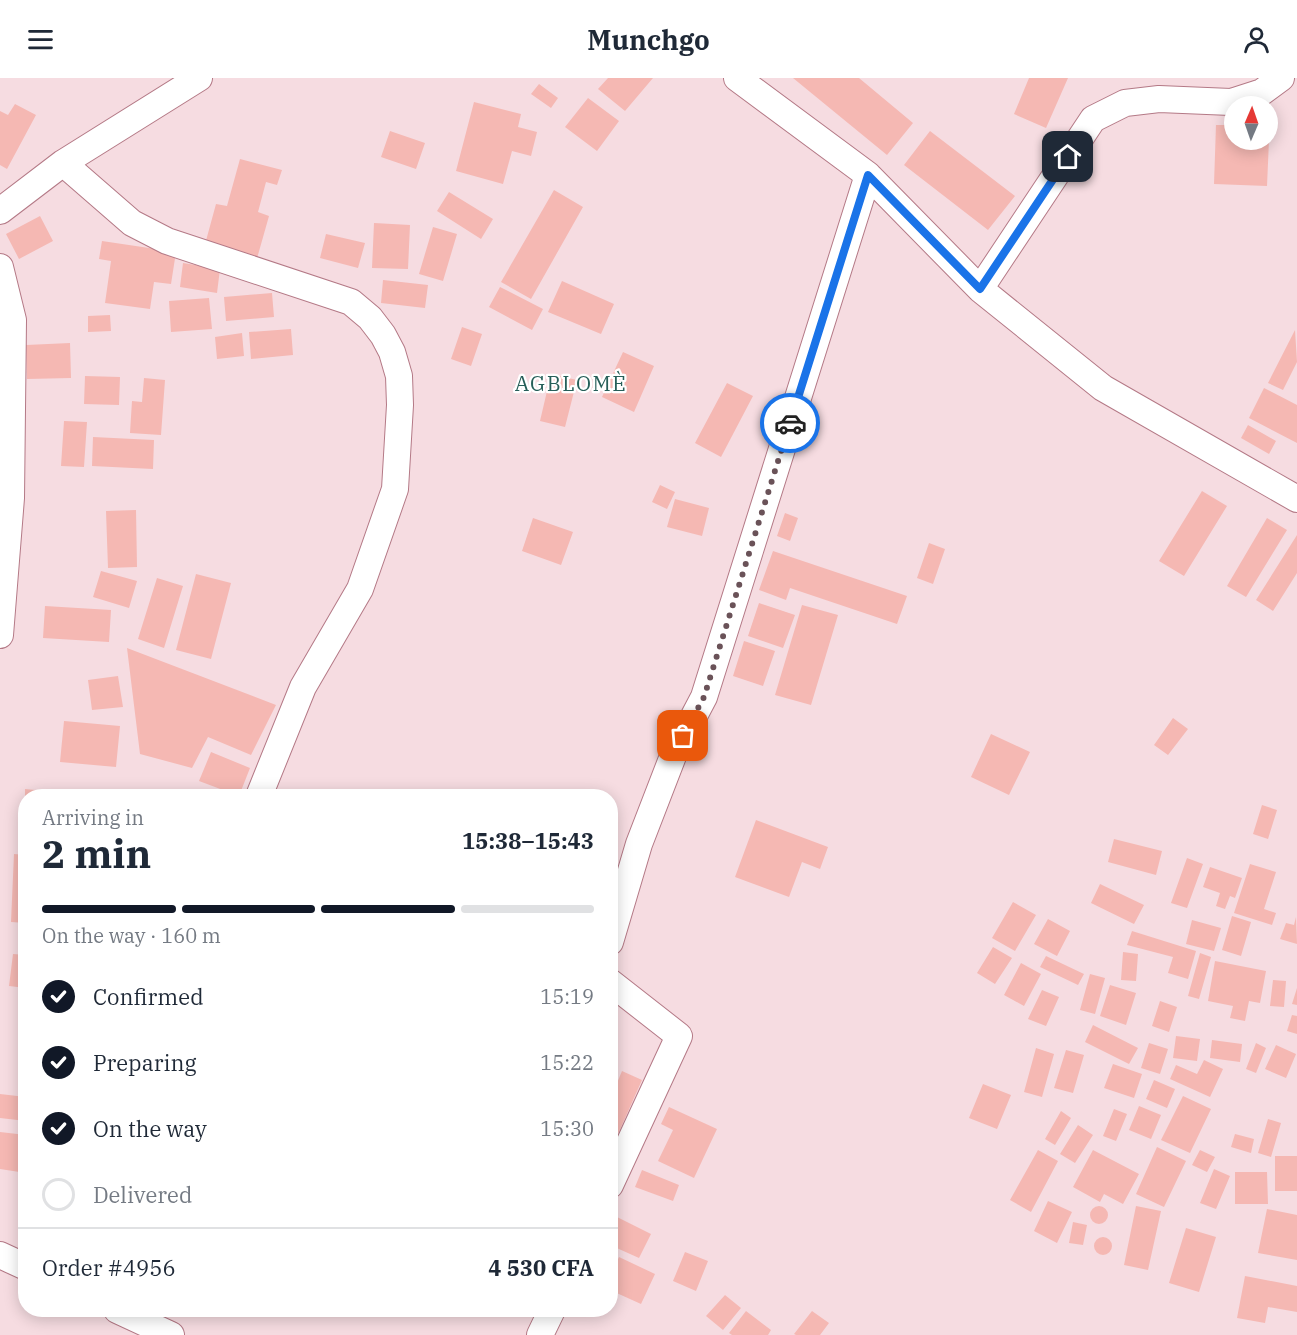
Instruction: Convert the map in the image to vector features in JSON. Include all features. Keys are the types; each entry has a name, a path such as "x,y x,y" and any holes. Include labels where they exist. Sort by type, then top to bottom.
{"street":[{"path":"0,211 63,163 199,78"},
{"path":"737,78 868,175 980,289 1102,388 1297,499"},
{"path":"980,289 1093,119 1125,103 1160,99 1231,102 1262,92 1281,78"},
{"path":"63,163 132,223 167,241 351,302 370,318 392,352 399,376 400,405 396,489 360,589 303,687 262,789"},
{"path":"618,915 639,844 673,756 707,687 868,175"},
{"path":"0,267 13,321 13,332 11,498 0,635"},
{"path":"618,988 679,1036 618,1168"},
{"path":"0,1256 18,1264"},
{"path":"132,1317 171,1335"},
{"path":"540,1335 549,1317"}],"building":[{"path":"608,78 653,78 625,111 598,89"},
{"path":"793,78 859,78 913,123 887,155"},
{"path":"1029,78 1068,78 1046,128 1014,114"},
{"path":"539,84 558,98 551,108 531,94"},
{"path":"588,98 619,121 597,151 565,127"},
{"path":"474,102 521,114 518,127 537,132 531,156 512,151 503,184 456,171"},
{"path":"15,104 36,115 7,169 0,165 0,111 8,115"},
{"path":"1216,125 1224,125 1224,150 1269,150 1267,186 1214,184"},
{"path":"390,131 425,143 416,169 381,157"},
{"path":"930,131 1015,196 988,230 904,165"},
{"path":"240,159 282,170 277,185 266,182 258,212 269,216 256,262 204,248 216,204 227,206"},
{"path":"554,190 583,207 531,299 501,282"},
{"path":"449,192 493,219 481,239 437,211"},
{"path":"40,216 53,241 19,259 6,234"},
{"path":"374,223 410,225 408,269 372,268"},
{"path":"433,227 457,234 443,281 419,274"},
{"path":"326,234 365,243 358,268 320,258"},
{"path":"102,241 176,252 171,284 154,282 150,309 105,303 111,261 99,259"},
{"path":"183,263 220,269 217,293 180,287"},
{"path":"383,280 428,285 425,308 381,303"},
{"path":"562,281 614,304 601,334 548,312"},
{"path":"500,287 543,309 532,330 489,307"},
{"path":"272,293 274,317 226,321 224,297"},
{"path":"209,298 212,329 171,332 169,301"},
{"path":"110,315 111,331 88,332 88,316"},
{"path":"462,327 482,334 471,366 451,359"},
{"path":"291,329 293,355 251,359 249,332"},
{"path":"1295,330 1297,362 1283,390 1268,383"},
{"path":"242,333 244,356 217,359 215,337"},
{"path":"70,343 71,378 27,379 26,345"},
{"path":"623,352 654,366 634,412 602,397"},
{"path":"551,374 577,380 565,427 540,421"},
{"path":"85,376 120,377 119,405 84,404"},
{"path":"144,378 165,380 161,435 130,433 132,401 142,402"},
{"path":"727,383 753,396 721,457 695,443"},
{"path":"1264,388 1297,405 1297,443 1249,418"},
{"path":"64,421 87,422 84,467 61,466"},
{"path":"1248,425 1276,441 1269,454 1241,438"},
{"path":"93,437 154,440 153,469 92,466"},
{"path":"660,485 675,492 667,509 652,502"},
{"path":"1202,491 1227,506 1184,576 1159,561"},
{"path":"675,499 709,508 702,536 667,527"},
{"path":"136,510 137,567 108,568 106,511"},
{"path":"785,513 798,518 790,541 777,536"},
{"path":"533,518 573,532 561,565 522,551"},
{"path":"1267,518 1287,530 1246,597 1227,586"},
{"path":"1297,535 1297,573 1273,611 1256,600"},
{"path":"929,543 945,549 933,584 917,578"},
{"path":"773,551 907,596 897,624 790,588 786,600 759,590"},
{"path":"101,571 137,581 129,608 93,597"},
{"path":"196,574 231,583 211,659 176,650"},
{"path":"157,578 183,586 164,648 138,639"},
{"path":"759,603 795,615 783,648 748,636"},
{"path":"802,605 838,615 811,705 775,695"},
{"path":"45,606 111,610 109,642 43,638"},
{"path":"744,641 775,651 763,686 733,676"},
{"path":"127,648 276,705 251,755 208,737 192,768 140,754"},
{"path":"118,676 123,707 92,710 88,680"},
{"path":"1173,718 1188,729 1168,755 1154,745"},
{"path":"64,721 120,726 116,767 60,762"},
{"path":"991,734 1030,752 1009,795 971,777"},
{"path":"211,752 250,768 242,789 220,789 199,781"},
{"path":"1262,805 1277,810 1268,839 1253,834"},
{"path":"756,820 828,847 820,869 802,862 789,897 735,877"},
{"path":"1114,839 1162,851 1156,875 1108,862"},
{"path":"14,854 18,854 18,922 11,922"},
{"path":"1187,858 1203,864 1187,908 1171,903"},
{"path":"1250,864 1276,872 1264,909 1276,913 1272,925 1234,913"},
{"path":"1210,867 1242,878 1235,898 1230,896 1225,909 1216,906 1220,893 1203,887"},
{"path":"1100,884 1144,905 1134,924 1091,903"},
{"path":"1013,902 1036,915 1015,951 992,938"},
{"path":"1232,916 1251,922 1241,956 1222,950"},
{"path":"1296,917 1297,944 1280,939 1286,923 1294,925"},
{"path":"1048,919 1070,931 1057,956 1034,944"},
{"path":"1192,920 1221,928 1214,951 1186,944"},
{"path":"1132,931 1196,951 1188,979 1168,973 1173,957 1127,945"},
{"path":"993,947 1012,958 995,984 977,973"},
{"path":"1123,952 1138,954 1136,981 1121,980"},
{"path":"1200,953 1211,957 1199,999 1188,996"},
{"path":"13,954 18,954 18,987 9,986"},
{"path":"1046,956 1084,974 1078,985 1040,967"},
{"path":"1215,961 1266,971 1260,1003 1249,1001 1245,1021 1230,1018 1233,1006 1208,1001"},
{"path":"1021,963 1041,974 1024,1006 1004,995"},
{"path":"1090,974 1105,978 1095,1014 1080,1010"},
{"path":"1273,980 1286,981 1284,1007 1270,1006"},
{"path":"1110,985 1136,993 1126,1025 1100,1016"},
{"path":"1297,988 1297,1005 1292,1004"},
{"path":"1042,990 1059,997 1046,1026 1028,1019"},
{"path":"1160,1001 1177,1007 1169,1032 1152,1026"},
{"path":"1292,1015 1297,1016 1297,1034 1287,1031"},
{"path":"1093,1025 1138,1048 1129,1064 1085,1042"},
{"path":"1176,1036 1200,1039 1197,1061 1173,1058"},
{"path":"1212,1040 1242,1044 1240,1062 1210,1058"},
{"path":"1149,1043 1168,1049 1160,1074 1141,1068"},
{"path":"1256,1043 1266,1048 1256,1073 1246,1069"},
{"path":"1276,1045 1296,1054 1286,1078 1265,1069"},
{"path":"1036,1048 1054,1054 1042,1097 1024,1092"},
{"path":"1066,1050 1084,1055 1073,1093 1054,1088"},
{"path":"1204,1060 1223,1069 1210,1097 1170,1079 1176,1065 1197,1074"},
{"path":"1113,1064 1142,1074 1134,1098 1104,1088"},
{"path":"622,1071 642,1080 618,1134 618,1081"},
{"path":"1154,1080 1175,1089 1167,1108 1146,1099"},
{"path":"983,1084 1011,1095 997,1129 969,1118"},
{"path":"0,1094 18,1096 18,1120 0,1118"},
{"path":"1183,1096 1211,1109 1190,1153 1161,1140"},
{"path":"1139,1106 1161,1115 1151,1139 1129,1130"},
{"path":"669,1107 717,1129 694,1178 658,1161 673,1130 661,1124"},
{"path":"1114,1109 1127,1114 1116,1141 1103,1136"},
{"path":"1061,1111 1071,1118 1055,1145 1045,1139"},
{"path":"1268,1119 1281,1123 1271,1157 1258,1153"},
{"path":"1078,1125 1093,1135 1075,1163 1060,1154"},
{"path":"0,1132 18,1134 18,1172 0,1169"},
{"path":"1235,1134 1254,1139 1251,1153 1231,1147"},
{"path":"1157,1147 1186,1161 1164,1207 1136,1194"},
{"path":"1038,1150 1058,1161 1031,1212 1010,1200"},
{"path":"1093,1150 1139,1174 1123,1204 1104,1194 1100,1202 1073,1187"},
{"path":"1200,1150 1215,1157 1207,1172 1192,1165"},
{"path":"1275,1156 1297,1156 1297,1191 1275,1191"},
{"path":"1214,1169 1230,1176 1216,1209 1200,1203"},
{"path":"642,1170 679,1185 673,1201 635,1187"},
{"path":"1235,1172 1267,1172 1268,1204 1235,1204"},
{"path":"1048,1201 1072,1212 1057,1243 1034,1231"},
{"path":"1099,1206 1105,1209 1108,1215 1105,1221 1099,1224 1093,1221 1090,1215 1093,1209"},
{"path":"1136,1206 1161,1211 1148,1270 1124,1265"},
{"path":"1267,1209 1297,1215 1297,1260 1258,1253"},
{"path":"618,1218 651,1234 639,1258 618,1249"},
{"path":"1073,1222 1087,1225 1083,1245 1069,1243"},
{"path":"1186,1228 1216,1237 1199,1292 1169,1283"},
{"path":"1103,1237 1109,1240 1112,1246 1109,1252 1103,1255 1097,1252 1094,1246 1097,1240"},
{"path":"685,1252 708,1261 696,1291 673,1281"},
{"path":"619,1257 655,1274 641,1304 618,1294"},
{"path":"1245,1276 1297,1286 1297,1312 1268,1307 1265,1323 1237,1318"},
{"path":"725,1295 741,1308 723,1330 706,1316"},
{"path":"746,1311 771,1330 768,1335 732,1335 729,1333"},
{"path":"812,1311 829,1323 820,1335 794,1334"}],"way so far":[{"path":"683,736 704,697 790,423"}],"district":[{"name":"AGBLOMÈ","path":"571,383"}],"route":[{"path":"790,423 868,175 980,289 1068,157"}]}
